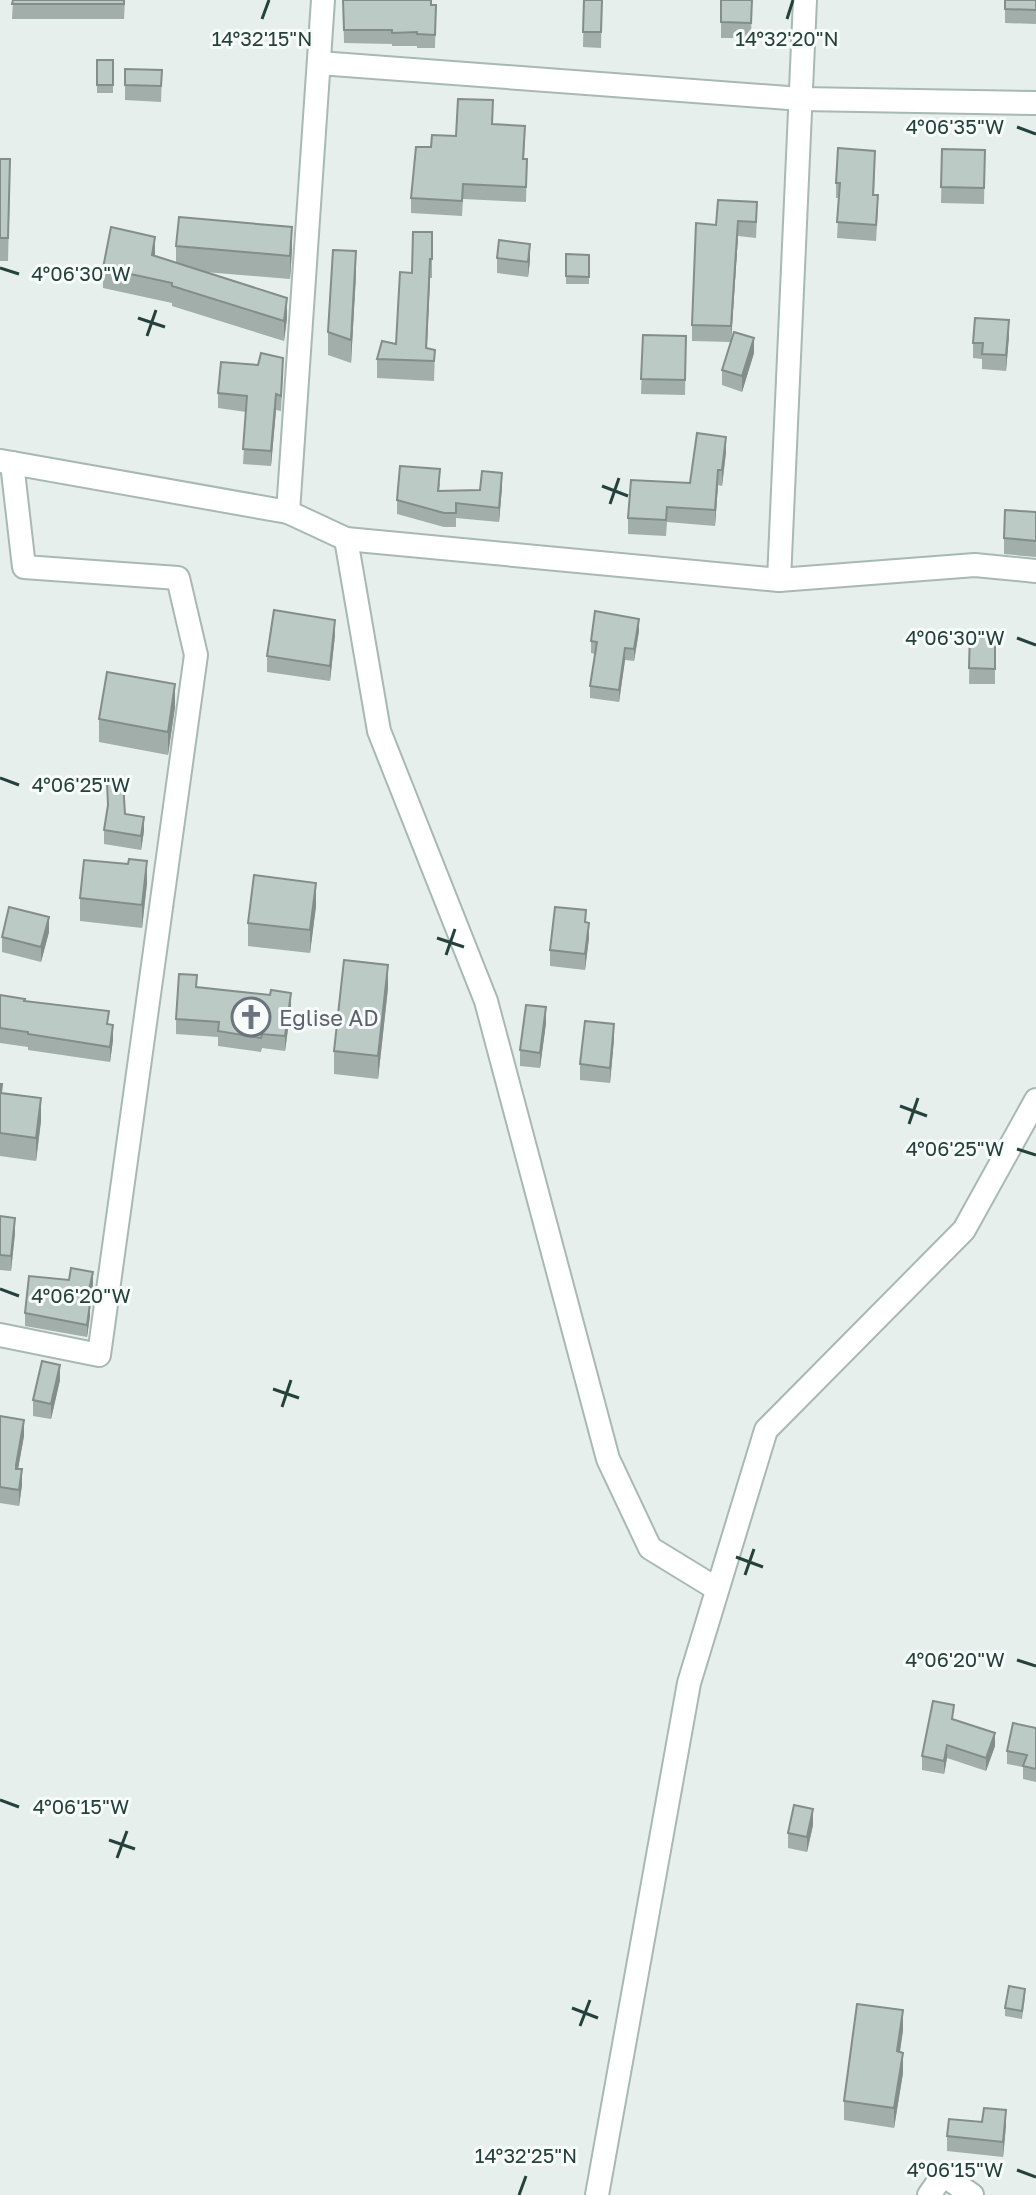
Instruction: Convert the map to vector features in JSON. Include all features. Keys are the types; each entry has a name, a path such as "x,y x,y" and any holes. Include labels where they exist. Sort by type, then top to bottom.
{"street":[{"path":"288,512 323,0"},
{"path":"779,580 805,0"},
{"path":"319,63 801,99 1036,103"},
{"path":"0,1335 99,1355 196,655 178,578 24,567 6,462 288,512 346,539 779,580 975,565 1036,571"},
{"path":"346,539 379,731 486,1001 608,1459 650,1548 717,1589"},
{"path":"597,2195 689,1683 766,1430 964,1230 1036,1100"},
{"path":"929,2195 943,2175 972,2195"}],"building":[{"path":"13,0 124,0 124,4 12,4"},
{"path":"343,0 431,0 431,5 436,5 435,35 392,33 392,30 344,30"},
{"path":"584,0 602,0 601,32 583,32"},
{"path":"721,0 752,0 751,23 721,22"},
{"path":"1005,0 1036,0 1036,10 1005,9"},
{"path":"97,60 113,60 113,85 97,85"},
{"path":"125,69 162,70 161,86 125,85"},
{"path":"458,99 493,100 492,124 525,126 523,159 527,159 526,187 463,184 462,201 411,198 416,147 431,147 432,135 456,136"},
{"path":"838,148 875,151 873,195 878,195 876,225 837,222 840,183 836,183"},
{"path":"942,149 985,150 984,188 941,187"},
{"path":"0,159 10,159 8,238 0,238"},
{"path":"718,200 757,202 756,222 738,221 731,326 692,325 696,223 716,225"},
{"path":"179,217 292,227 290,256 176,246"},
{"path":"111,227 155,237 152,255 287,298 284,321 172,286 172,283 103,268"},
{"path":"413,232 432,232 426,348 435,350 434,361 377,359 382,341 396,344 400,272 412,273"},
{"path":"499,240 530,244 528,262 497,258"},
{"path":"333,250 356,251 351,340 328,332"},
{"path":"566,254 589,255 589,277 566,276"},
{"path":"975,318 1009,320 1006,355 982,354 983,343 973,343"},
{"path":"734,332 754,338 742,376 722,370"},
{"path":"643,335 686,336 685,380 641,379"},
{"path":"261,353 283,358 281,396 276,394 271,451 243,449 247,396 218,393 221,362 258,365"},
{"path":"697,433 726,437 722,470 718,470 715,510 667,507 666,520 628,518 631,480 690,483"},
{"path":"400,466 440,469 438,491 480,490 482,471 502,473 499,508 456,503 456,513 444,513 397,500"},
{"path":"1005,510 1036,512 1036,541 1004,538"},
{"path":"274,610 335,620 330,666 267,656"},
{"path":"595,611 639,619 634,649 625,648 619,690 590,686 597,642 591,641"},
{"path":"970,632 995,632 995,669 969,668"},
{"path":"107,672 175,684 168,732 99,719"},
{"path":"123,782 125,814 144,817 141,836 104,830 107,783"},
{"path":"129,859 147,861 142,905 80,898 84,860 128,864"},
{"path":"254,875 316,883 310,930 248,923"},
{"path":"9,907 49,917 41,947 2,937"},
{"path":"555,907 586,910 585,922 589,923 585,954 550,950"},
{"path":"344,960 388,965 378,1056 334,1051"},
{"path":"179,974 197,975 196,987 270,995 271,990 291,993 285,1036 262,1034 261,1038 218,1031 219,1022 176,1019"},
{"path":"0,995 24,1001 109,1011 107,1024 113,1025 110,1047 0,1028"},
{"path":"526,1005 546,1007 540,1053 520,1050"},
{"path":"585,1021 614,1024 610,1068 580,1064"},
{"path":"0,1084 1,1093 41,1098 36,1138 0,1133"},
{"path":"0,1216 15,1218 11,1256 0,1255"},
{"path":"71,1268 93,1272 86,1303 90,1304 87,1325 25,1313 29,1276 69,1280"},
{"path":"42,1361 60,1365 51,1404 33,1400"},
{"path":"0,1416 24,1420 16,1465 16,1469 22,1469 19,1490 0,1487"},
{"path":"933,1701 954,1705 952,1719 995,1733 986,1758 947,1745 944,1761 922,1756"},
{"path":"1013,1723 1036,1728 1036,1769 1023,1766 1027,1755 1007,1751"},
{"path":"794,1805 813,1809 807,1837 788,1833"},
{"path":"1009,1986 1025,1989 1022,2011 1005,2008"},
{"path":"857,2004 903,2010 897,2051 903,2053 894,2108 844,2101"},
{"path":"984,2108 1006,2110 1003,2142 947,2136 949,2119 982,2122"}],"place":[{"name":"Eglise AD","path":"251,1017"}]}
